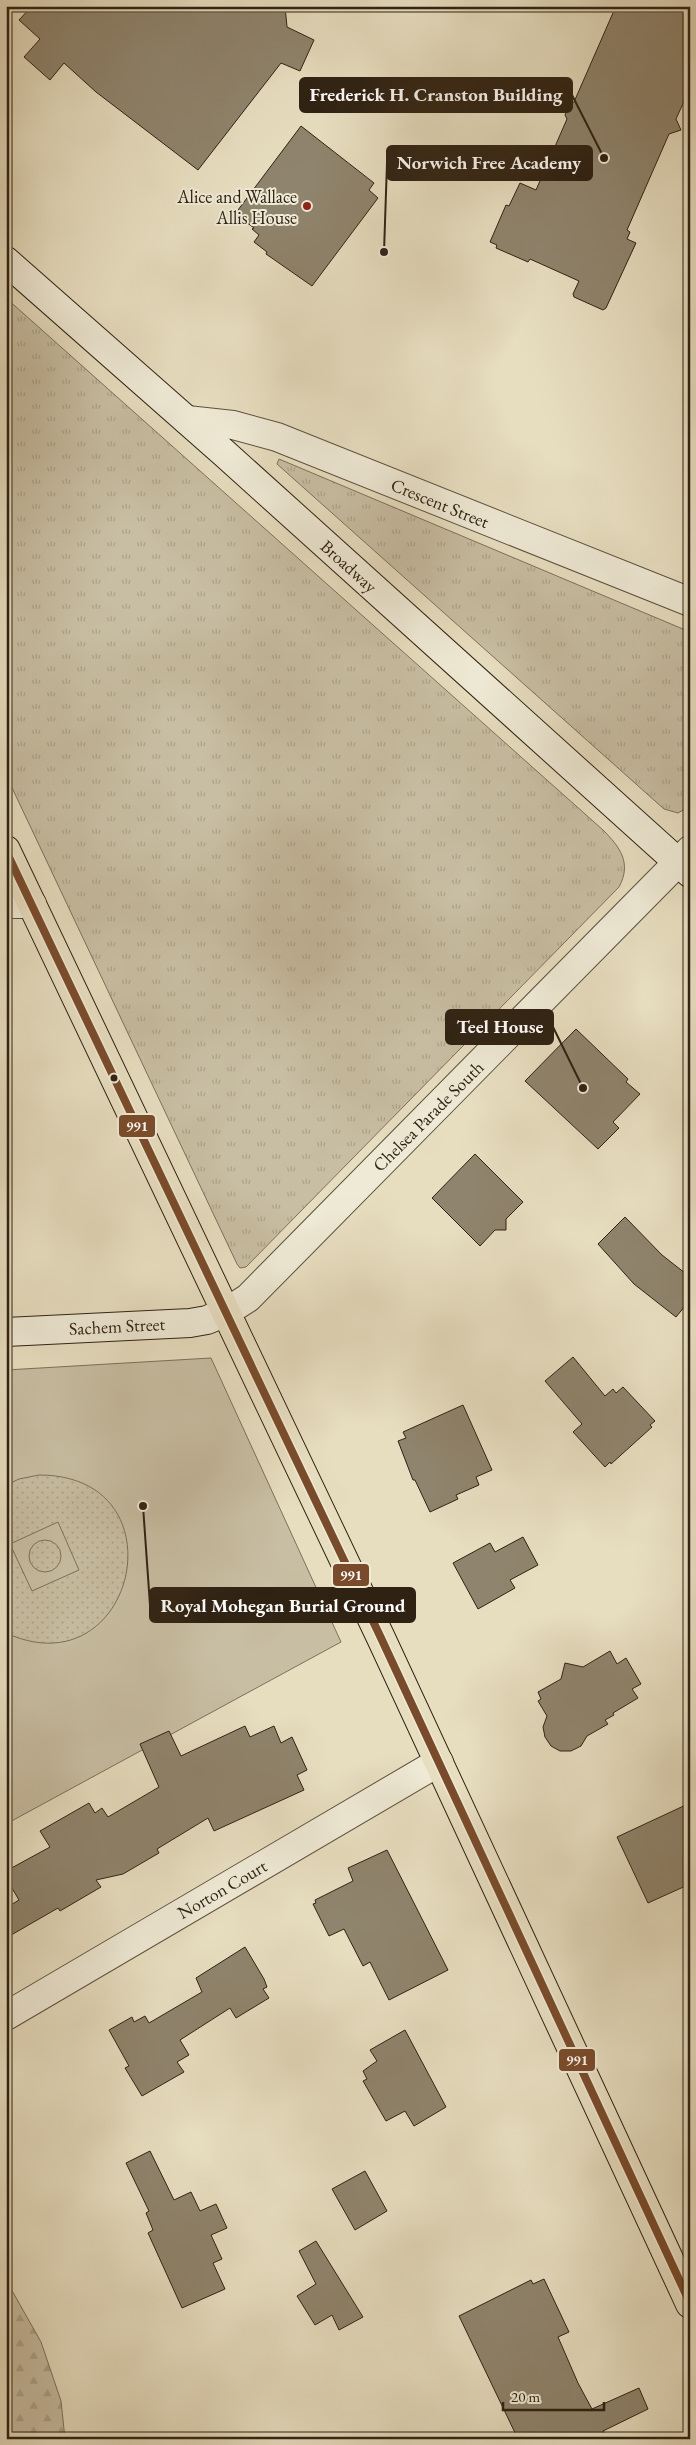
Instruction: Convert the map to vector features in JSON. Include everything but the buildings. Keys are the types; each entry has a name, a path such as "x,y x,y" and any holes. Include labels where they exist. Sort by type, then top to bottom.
{"highway":[{"path":"6,850 19,904 226,1312 690,2304"}],"street":[{"name":"Broadway","path":"6,261 686,862"},
{"name":"Crescent Street","path":"186,420 233,425 277,437 690,602"},
{"name":"Chelsea Parade South","path":"226,1312 248,1298 686,862"},
{"name":"Sachem Street","path":"6,1332 190,1323 207,1320 226,1312"},
{"name":"Norton Court","path":"6,2016 438,1762"}],"green space":[{"path":"6,298 603,830 619,849 624,863 623,878 619,887 246,1267 240,1268 237,1264 6,775"},
{"path":"279,459 690,632 690,806 678,813 664,809 277,464"},
{"path":"211,1358 341,1642 6,1824 6,1370"},
{"path":"39,1475 85,1484 114,1508 127,1541 126,1576 112,1609 86,1633 50,1643 6,1633 6,1485 19,1479","holes":["58,1522 79,1570 32,1591 10,1544"]},
{"path":"45,1540 51,1541 56,1545 60,1550 60,1562 56,1567 51,1571 45,1572 39,1571 34,1567 30,1562 29,1556 30,1550 34,1545 39,1541"},
{"path":"6,2280 41,2342 61,2401 65,2439 6,2439"}],"transit line":[{"name":"991","path":"6,851 381,1638 690,2303"}],"place":[{"name":"Frederick H. Cranston Building","path":"604,158"},
{"name":"Alice and Wallace Allis House","path":"307,206"},
{"name":"Norwich Free Academy","path":"384,252"},
{"name":"Teel House","path":"583,1088"},
{"name":"Royal Mohegan Burial Ground","path":"143,1506"}]}
